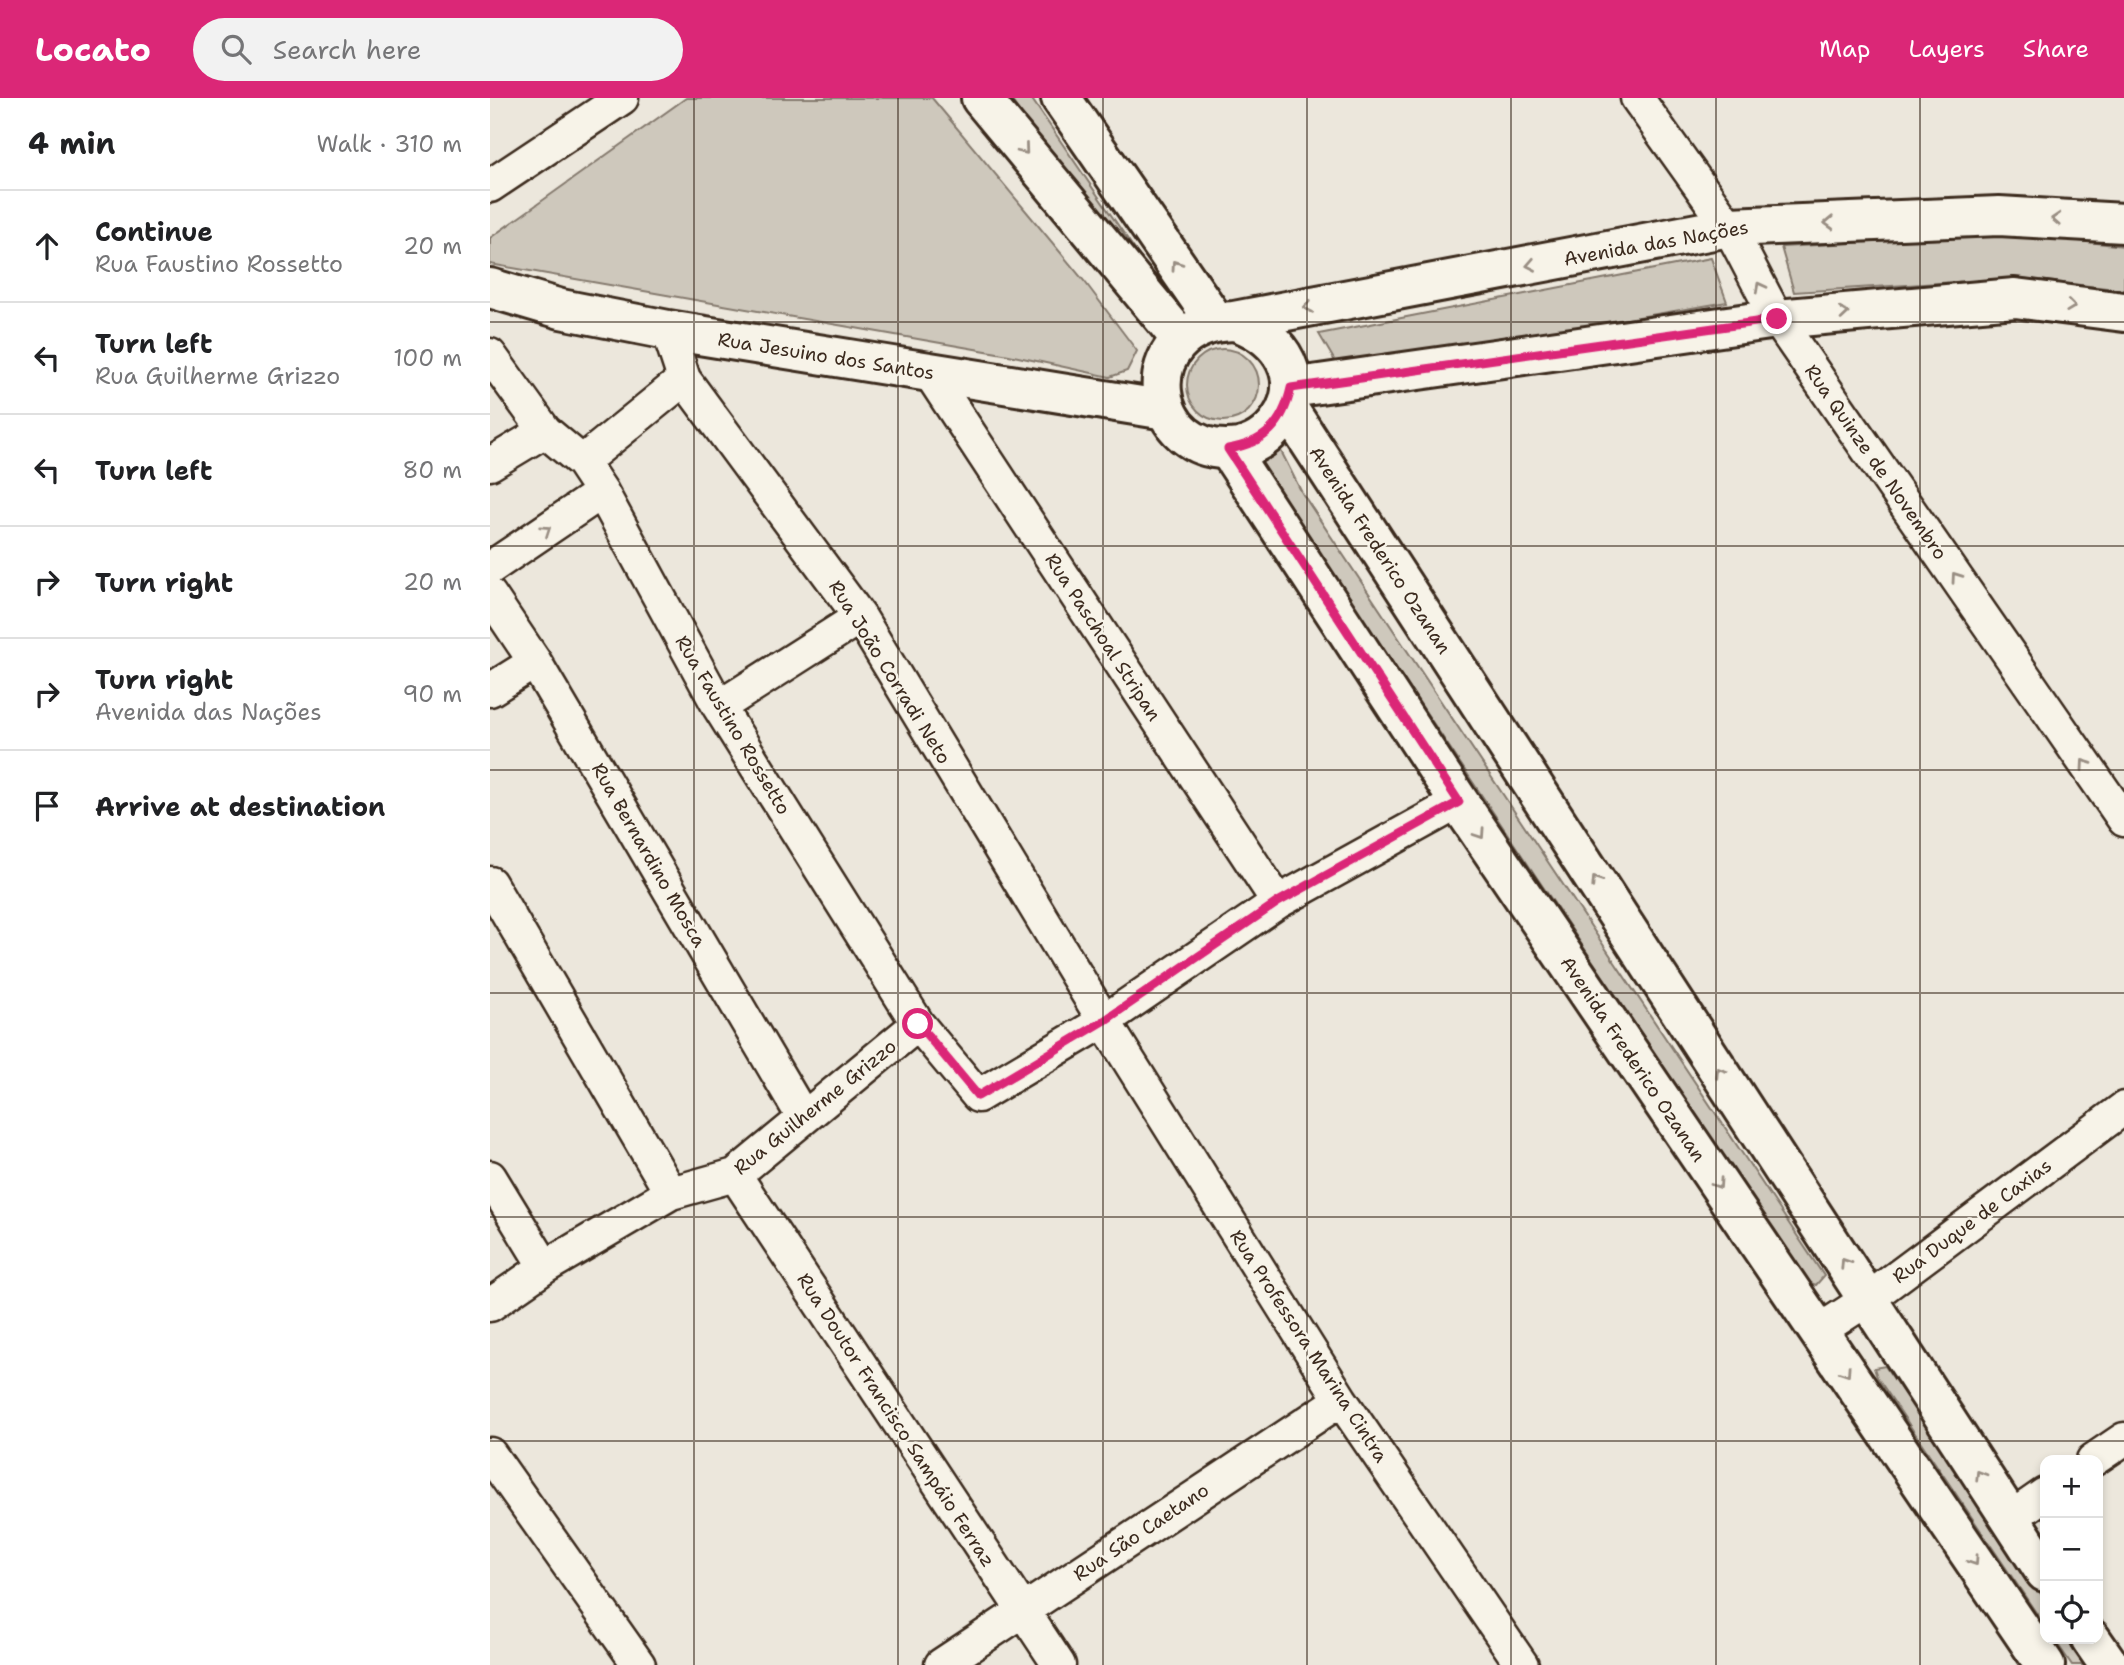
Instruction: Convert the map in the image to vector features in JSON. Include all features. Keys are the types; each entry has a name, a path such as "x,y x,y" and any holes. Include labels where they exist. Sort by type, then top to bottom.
{"street":[{"path":"490,186 622,98"},
{"path":"981,98 1181,339"},
{"path":"1061,98 1225,321"},
{"name":"Rua Quinze de Novembro","path":"1637,98 1729,227 1777,319 2124,820"},
{"name":"Avenida das Nações","path":"1225,321 1729,227 1999,216 2124,223"},
{"name":"Rua Jesuino dos Santos","path":"490,288 561,309 668,330 1166,410"},
{"path":"1289,398 1777,319 2015,298 2124,312"},
{"path":"1225,321 1253,326 1269,337 1282,351 1289,369 1289,398 1278,424 1264,437 1247,446 1228,449 1208,447 1190,439 1176,426 1166,410 1161,391 1169,354 1181,339 1196,327 1225,321"},
{"name":"Rua João Corradi Neto","path":"668,330 684,379 859,617 1104,1021"},
{"name":"Rua Faustino Rossetto","path":"490,355 545,431 582,463 602,492 719,707 918,1024 978,1096 1104,1021"},
{"name":"Rua Paschoal Stripan","path":"929,372 1278,902"},
{"path":"582,463 684,379"},
{"name":"Avenida Frederico Ozanan","path":"1289,398 2008,1519 2040,1565"},
{"path":"490,464 545,431"},
{"name":"Avenida Frederico Ozanan","path":"1228,449 1459,802 2045,1665"},
{"path":"490,568 602,492"},
{"name":"Rua Bernardino Mosca","path":"490,595 535,662 803,1117"},
{"path":"719,707 859,617"},
{"path":"490,690 535,662"},
{"path":"1104,1021 1278,902 1459,802"},
{"path":"490,883 671,1193"},
{"name":"Rua Professora Marina Cintra","path":"1104,1021 1341,1400 1521,1665"},
{"name":"Rua Guilherme Grizzo","path":"490,1305 545,1267 671,1193 735,1175 918,1024"},
{"name":"Rua Duque de Caxias","path":"1819,1331 1868,1298 2124,1108"},
{"name":"Rua Doutor Francisco Sampáio Ferraz","path":"735,1175 1059,1665"},
{"path":"490,1177 545,1267"},
{"name":"Rua São Caetano","path":"941,1665 1341,1400"},
{"path":"2100,1455 2124,1439"},
{"path":"490,1454 639,1665"},
{"path":"2008,1519 2040,1497"},
{"path":"2094,1644 2109,1665"}],"shaded area":[{"path":"686,98 932,98 1085,282 1137,351 1127,371 1110,377 1009,355 490,264 490,238"},
{"path":"1010,98 1031,98 1161,288 1169,329"},
{"path":"2015,234 2124,246 2124,290 2020,278 1794,292 1781,247"},
{"path":"1711,258 1727,302 1339,368 1319,334"},
{"path":"1223,349 1243,355 1253,365 1259,385 1253,405 1243,415 1223,421 1203,415 1193,405 1187,385 1193,365 1203,355"},
{"path":"1277,443 1302,493 1824,1276 1816,1285 1808,1282 1254,456"},
{"path":"1885,1366 2040,1593 2040,1619 1877,1377 1874,1368"},
{"path":"2057,1644 2075,1644 2089,1665 2072,1665"}],"route":[{"path":"918,1024 978,1096 1104,1021 1278,902 1459,802 1228,449 1247,446 1264,437 1278,424 1287,407 1291,388 1777,319"}]}
